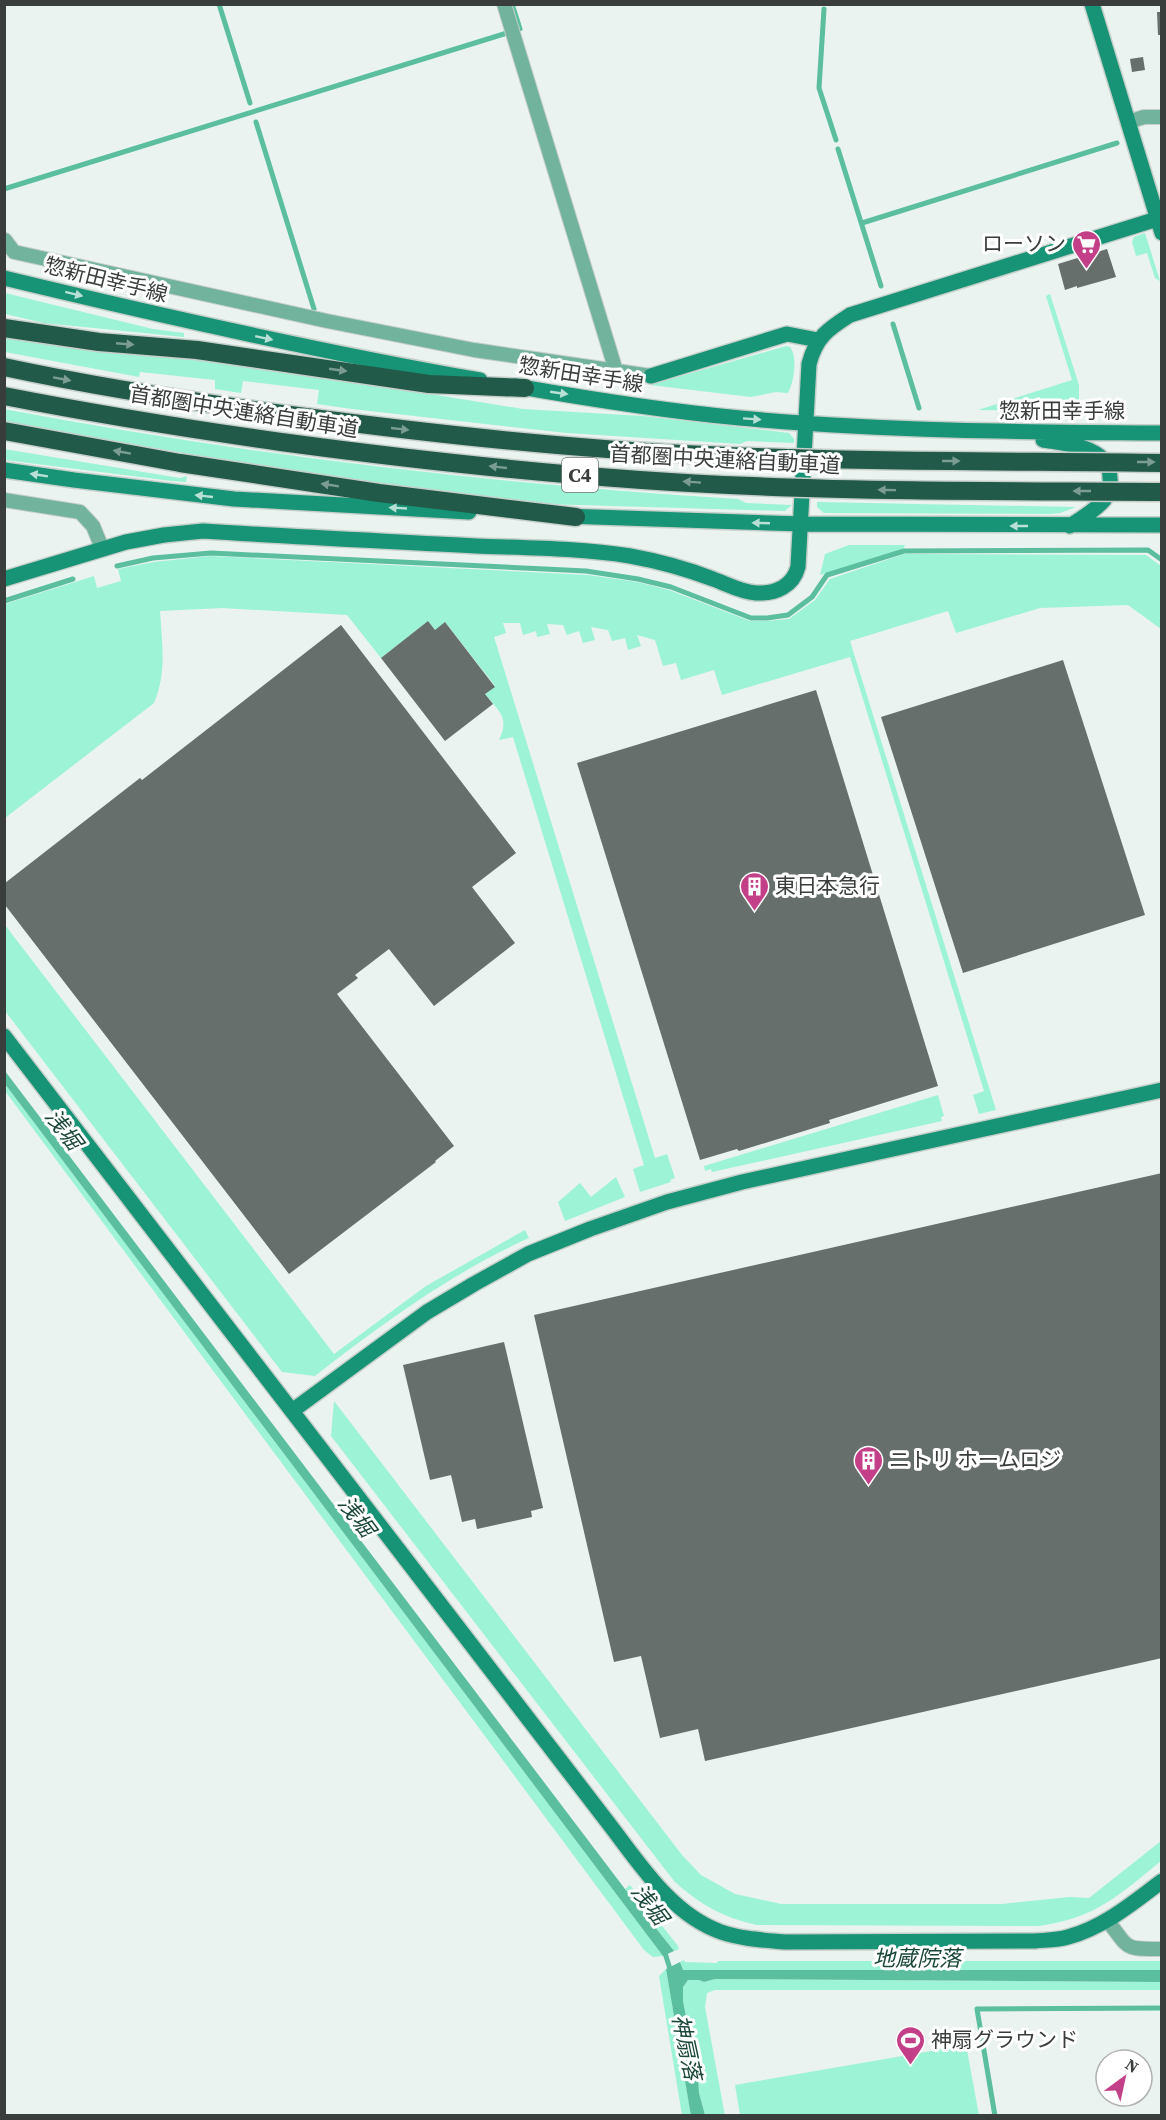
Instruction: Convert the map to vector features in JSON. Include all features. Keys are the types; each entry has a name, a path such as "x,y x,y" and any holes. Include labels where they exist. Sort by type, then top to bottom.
{"highway":[{"path":"4,328 99,342 197,350 429,384 525,388"},
{"name":"首都圏中央連絡自動車道","path":"4,367 194,402 487,439 704,455 898,461 1161,462"},
{"name":"首都圏中央連絡自動車道","path":"4,396 187,428 387,456 586,476 751,486 1161,492"},
{"path":"4,431 180,463 344,488 576,517"}],"street":[{"path":"504,4 616,371"},
{"path":"4,579 102,548 164,535 203,531 595,552 660,563 757,593 786,587 796,575 800,556 809,364 818,340 832,326 850,315 1159,226 1092,4"},
{"path":"1128,122 1144,117 1161,117"},
{"path":"4,240 14,252 262,308 474,350 651,376 787,334 818,340"},
{"name":"惣新田幸手線","path":"4,278 357,358 525,388 676,411 806,423 1002,432 1161,433"},
{"path":"1002,432 1067,444 1102,457 1111,475 1110,486 1104,499 1070,526"},
{"path":"4,470 234,499 576,517 802,524 1161,525"},
{"path":"4,500 80,512 93,526 102,548"},
{"path":"4,1036 650,1876 668,1897 698,1920 719,1932 745,1938 785,1942 1035,1941 1066,1938 1086,1931 1121,1912 1161,1881"},
{"path":"292,1411 427,1312 528,1254 590,1229 667,1202 742,1182 1161,1090"},
{"path":"1107,1920 1126,1945 1136,1949 1161,1949"}],"shaded area":[{"path":"1145,233 1160,281 1155,278 1147,253 1136,256 1132,242 1134,237"},
{"path":"5,293 153,329 184,333 184,337 44,323 5,314"},
{"path":"1050,294 1079,385 1079,411 978,410 1072,380 1046,296"},
{"path":"5,338 296,372 523,409 643,416 789,433 794,443 747,441 740,444 567,433 352,409 317,404 319,390 243,381 241,393 215,389 215,380 140,372 139,377 5,352"},
{"path":"786,346 790,347 794,357 792,383 788,393 776,392 751,397 650,385"},
{"path":"4,409 187,440 370,466 554,485 738,499 746,503 792,505 785,511 544,504 435,491 271,468 26,426 5,421"},
{"path":"4,449 180,478 187,476 186,482 172,481 5,460"},
{"path":"817,502 1076,507 1050,514 824,513 817,507"},
{"path":"849,545 905,545 903,549 820,575 825,554"},
{"path":"904,554 1146,555 1161,566 1161,629 1128,605 1040,608 956,633 948,611 850,641 996,1110 979,1114 973,1095 984,1091 850,657 722,695 714,670 681,680 676,663 663,666 655,640 637,635 641,646 628,650 625,638 612,641 608,630 591,627 595,640 583,643 579,631 567,635 563,625 547,624 550,634 537,637 536,631 523,635 520,623 503,623 506,633 494,637 655,1158 667,1154 675,1178 670,1180 671,1182 640,1192 633,1169 644,1165 513,737 499,740 503,720 485,694 495,686 446,623 435,630 428,621 381,658 347,615 222,608 160,611 162,669 154,703 5,818 5,604 94,576 97,588 121,581 118,569 154,562 210,556 588,575 637,582 669,590 750,621 766,621 789,619 815,600 830,579"},
{"path":"5,925 334,1354 426,1286 525,1230 529,1238 445,1283 366,1337 315,1376 282,1372 5,1011"},
{"path":"5,1084 663,1956 653,1957 644,1950 5,1091"},
{"path":"938,1095 944,1116 941,1117 942,1121 712,1172 711,1169 705,1171 704,1166"},
{"path":"616,1177 625,1197 565,1221 558,1202 580,1183 591,1197"},
{"path":"334,1401 682,1855 701,1875 735,1894 781,1904 1002,1904 1069,1897 1089,1898 1161,1841 1161,1861 1119,1894 1092,1911 1039,1926 757,1925 713,1909 693,1897 674,1881 331,1436"},
{"path":"630,1885 679,1949 674,1951 625,1889"},
{"path":"684,1960 685,1962 717,1963 718,1961 1161,1961 1162,1970 683,1970 680,1962"},
{"path":"666,1969 691,2115 682,2115 659,1976"},
{"path":"715,1979 1162,1982 1161,1990 715,1990 707,1993 705,2007 725,2116 705,2115 683,2001 683,1987 688,1980 704,1982"},
{"name":"神扇グラウンド","path":"966,2045 979,2115 740,2115 735,2085"}],"water":[{"path":"5,1071 674,1951 663,1956 5,1084"},
{"name":"神扇落","path":"680,1962 683,1970 1161,1970 1162,1982 715,1979 704,1982 688,1980 683,1987 683,2001 705,2115 691,2116 666,1969"}],"building":[{"path":"1157,12 1162,12 1162,35 1158,35"},
{"path":"1143,57 1145,70 1132,72 1130,59"},
{"name":"ローソン","path":"1107,249 1116,277 1065,290 1058,264"},
{"path":"428,621 435,630 445,622 495,687 485,694 493,704 445,741 381,658"},
{"path":"341,625 516,853 472,887 515,943 434,1006 389,949 355,975 358,978 337,994 454,1146 289,1274 5,905 5,883"},
{"path":"1063,660 1145,915 963,973 881,717"},
{"name":"東日本急行","path":"816,690 938,1086 829,1120 830,1123 739,1151 737,1149 700,1160 577,763"},
{"name":"ニトリ ホームロジ","path":"1162,1173 1162,1658 705,1761 698,1729 660,1738 641,1656 614,1662 534,1315"},
{"path":"504,1342 543,1508 531,1511 532,1517 477,1529 475,1519 462,1522 451,1475 430,1480 403,1365"}],"waterway":[{"path":"219,4 250,103"},
{"path":"512,4 520,29 517,30"},
{"path":"824,9 819,88 836,140"},
{"path":"4,189 507,33"},
{"path":"256,122 314,309"},
{"path":"862,223 1117,143"},
{"path":"838,149 881,286"},
{"path":"893,324 919,408"},
{"path":"117,566 153,558 211,553 586,571 671,587 751,618 767,618 788,615 812,597 827,575 904,551 1148,550 1162,560"},
{"path":"4,601 73,579"},
{"name":"浅堀","path":"664,1950 671,1972"},
{"path":"995,2116 977,2009 1162,2008"}],"place":[{"name":"ローソン","path":"1087,270"},
{"name":"東日本急行","path":"754,912"},
{"name":"ニトリ ホームロジ","path":"868,1486"},
{"name":"神扇グラウンド","path":"910,2066"}],"water label":[{"name":"地蔵院落","path":"917,1958"}]}
